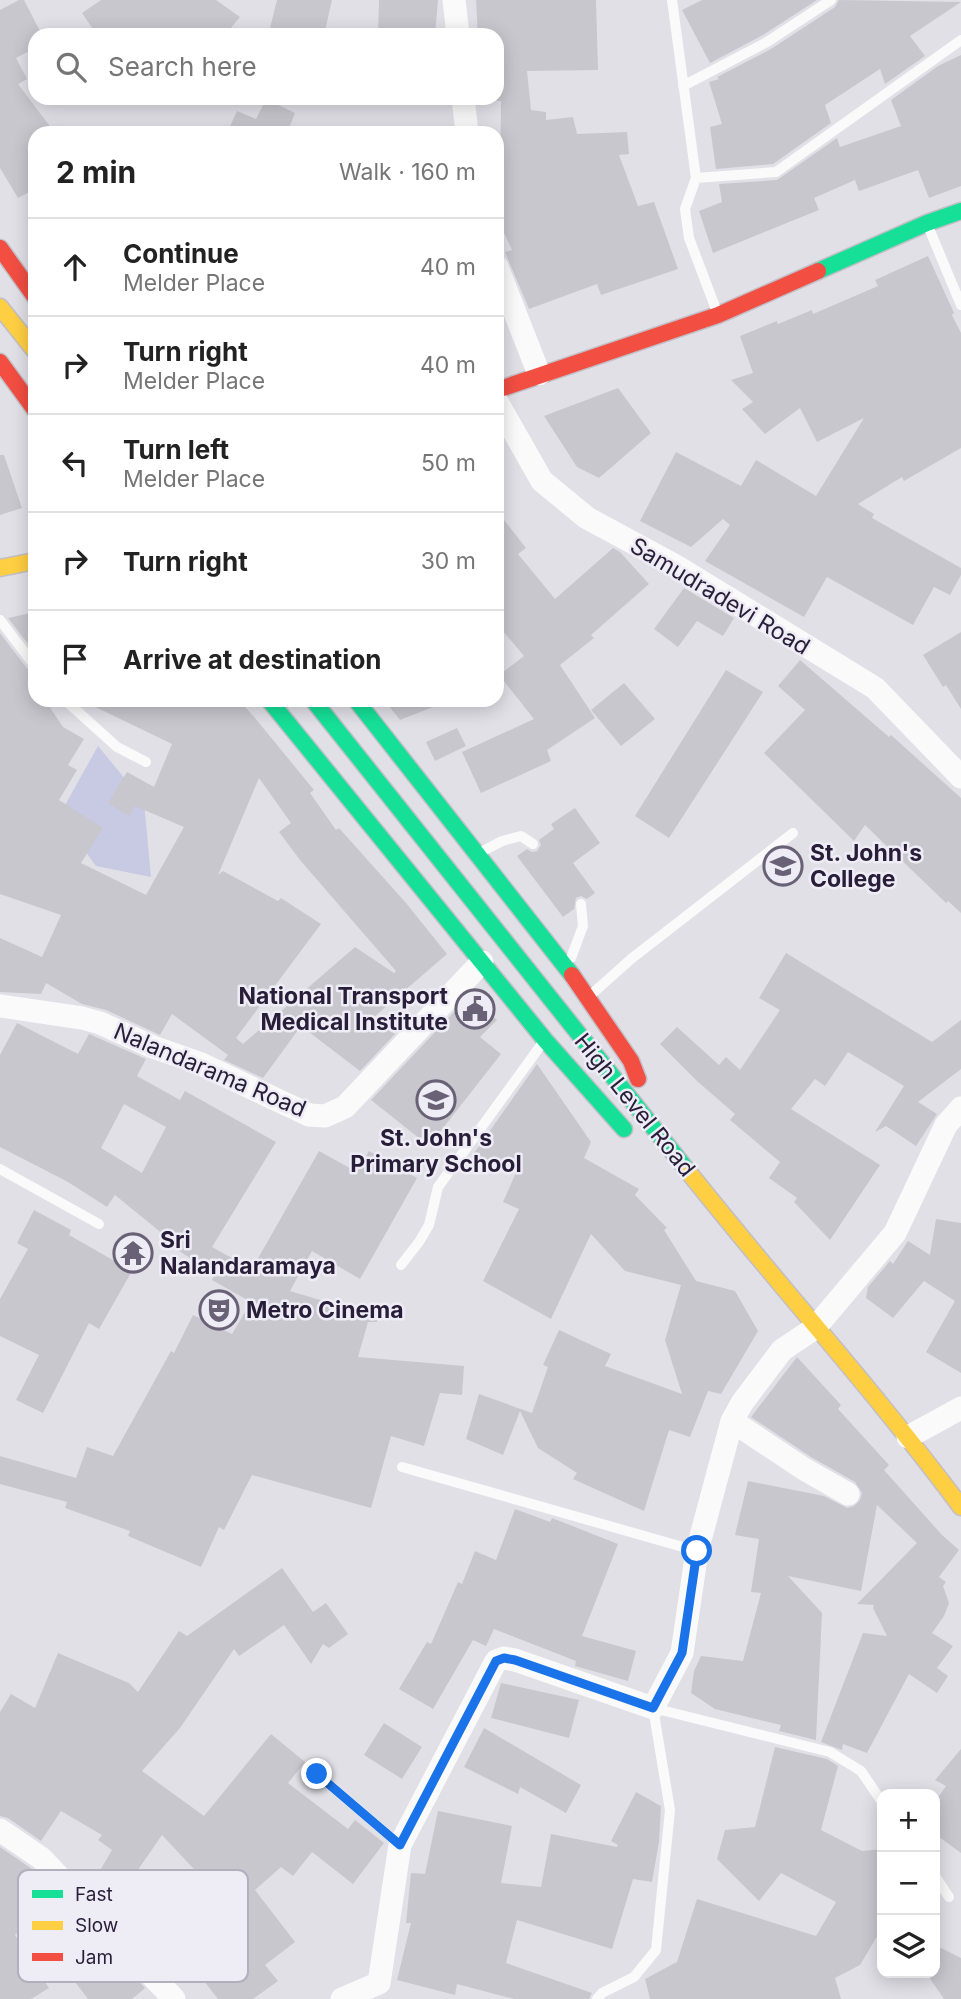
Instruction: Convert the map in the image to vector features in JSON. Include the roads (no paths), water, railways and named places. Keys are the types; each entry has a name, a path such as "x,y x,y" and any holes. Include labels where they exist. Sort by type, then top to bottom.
{"main road":[{"path":"504,387 718,315 927,223 961,211"},
{"path":"0,248 28,287"},
{"path":"0,307 28,342"},
{"path":"0,362 28,389"},
{"path":"0,568 28,562"},
{"path":"275,707 545,1040 622,1128 663,1139"},
{"name":"High Level Road","path":"319,707 552,1002 815,1328 908,1437 961,1507"},
{"path":"362,707 589,997 631,1061 663,1139"}],"street":[{"path":"454,0 457,28"},
{"path":"464,105 466,126"},
{"path":"504,285 539,374"},
{"name":"Samudradevi Road","path":"504,414 542,481 587,518 676,566 875,688 960,775"},
{"name":"Nalandarama Road","path":"1,1010 82,1018 100,1023 153,1047 199,1063 309,1115 325,1116 345,1108 482,962"},
{"path":"342,1999 380,1987 400,1845 496,1661 504,1658 515,1660 653,1708 682,1653 697,1551 732,1421 782,1350 815,1328 895,1233 946,1125 961,1108"},
{"path":"908,1437 961,1408"},
{"path":"732,1421 804,1469 848,1494"},
{"path":"0,1830 41,1858 52,1870"},
{"path":"158,1982 174,1999"}],"lane":[{"path":"672,0 696,178 685,209 689,238 718,315"},
{"path":"683,86 767,42 831,0"},
{"path":"696,178 776,172 961,40"},
{"path":"927,223 961,305"},
{"path":"0,620 28,657"},
{"path":"73,707 117,747 146,762"},
{"path":"589,997 631,958 793,834"},
{"path":"477,854 502,841 521,836 533,844"},
{"path":"567,967 583,926 581,904"},
{"path":"401,1265 429,1225 439,1187 545,1040"},
{"path":"0,1169 99,1224"},
{"path":"402,1466 697,1551"},
{"path":"597,1999 602,1993 634,1977 656,1950 670,1810 653,1708 830,1752 861,1771 877,1795"},
{"path":"317,1774 400,1845"},
{"path":"940,1884 949,1897"}],"place":[{"name":"St. John's College","path":"783,866"},
{"name":"National Transport Medical Institute","path":"475,1009"},
{"name":"St. John's Primary School","path":"436,1100"},
{"name":"Sri Nalandaramaya","path":"133,1253"},
{"name":"Metro Cinema","path":"219,1310"}]}
